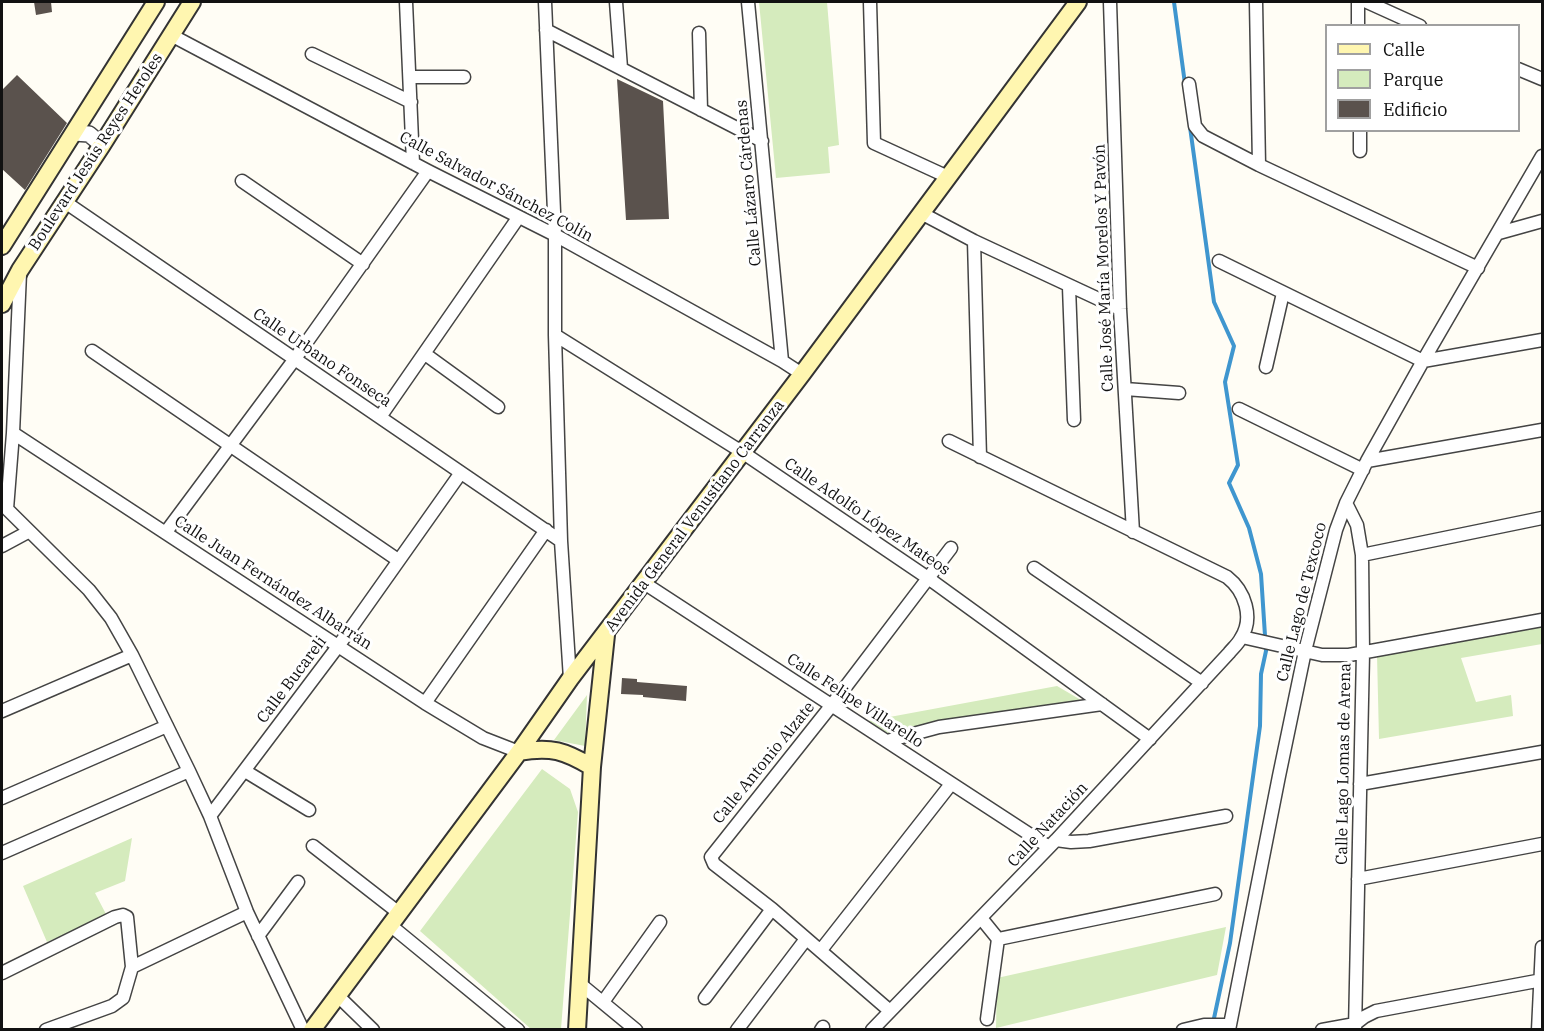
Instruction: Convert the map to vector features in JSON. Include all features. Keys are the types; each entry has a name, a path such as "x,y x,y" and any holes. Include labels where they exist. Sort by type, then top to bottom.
{"main road":[{"name":"Boulevard Jesús Reyes Heroles","path":"3,241 156,2"},
{"name":"Boulevard Jesús Reyes Heroles","path":"2,304 20,270 102,146 192,2"},
{"name":"Avenida General Venustiano Carranza","path":"312,1029 519,752 570,679 802,374 1078,2"},
{"path":"577,1029 592,767 606,634"},
{"path":"519,752 548,749 562,751 592,767"}],"street":[{"path":"406,2 413,163"},
{"path":"545,2 555,235 555,335 561,541 570,679"},
{"path":"616,2 621,68"},
{"name":"Calle Lázaro Cárdenas","path":"748,2 782,361"},
{"path":"870,2 874,143 948,177"},
{"name":"Calle José María Morelos Y Pavón","path":"1110,2 1120,309 1133,532"},
{"path":"1256,2 1259,165"},
{"path":"1358,2 1358,24"},
{"path":"1366,2 1416,24"},
{"path":"546,30 762,141"},
{"path":"699,33 701,110"},
{"name":"Calle Salvador Sánchez Colín","path":"171,35 428,171 555,235 802,374"},
{"path":"312,54 411,102"},
{"path":"1520,70 1542,79"},
{"path":"410,77 464,77"},
{"path":"1189,84 1197,131 1203,136 1259,165 1478,268"},
{"path":"1360,132 1360,151"},
{"path":"74,133 89,134 102,146"},
{"name":"Calle Lago de Texcoco","path":"1222,1026 1305,651 1327,561 1346,503 1423,361 1542,156"},
{"path":"166,532 294,360 428,171"},
{"path":"242,181 363,264"},
{"name":"Calle Urbano Fonseca","path":"65,202 561,541"},
{"path":"921,213 974,241 1120,309"},
{"path":"380,417 519,218"},
{"path":"1499,232 1542,220"},
{"path":"974,241 980,457"},
{"path":"1219,261 1423,361 1542,340"},
{"path":"20,270 13,433 6,508 97,599 132,655 210,816 247,912 303,1029"},
{"path":"1070,287 1074,420"},
{"path":"1266,367 1283,293"},
{"name":"Calle Adolfo López Mateos","path":"555,335 742,452 928,578 1150,739"},
{"path":"92,351 398,560"},
{"path":"425,354 498,407"},
{"path":"1125,389 1179,393"},
{"path":"1239,409 1365,466 1542,430"},
{"name":"Calle Juan Fernández Albarrán","path":"13,433 339,645 424,703 483,738 519,752"},
{"path":"949,441 1235,583 1244,597 1246,606 1246,621 1242,637 1335,656 1363,653 1542,620"},
{"name":"Calle Bucareli","path":"210,816 339,645 460,474"},
{"name":"Calle Lago Lomas de Arena","path":"1346,503 1357,525 1362,555 1363,653 1355,1027"},
{"path":"1362,555 1542,518"},
{"path":"424,703 546,530"},
{"path":"2,546 28,532"},
{"name":"Calle Antonio Alzate","path":"772,909 714,864 711,855 831,706 951,548"},
{"path":"1034,568 1202,683"},
{"name":"Calle Felipe Villarello","path":"644,583 951,784 1053,844"},
{"name":"Calle Natación","path":"872,1029 1053,844 1242,637"},
{"path":"2,711 132,655"},
{"path":"887,741 939,727 1102,704"},
{"path":"2,798 167,726"},
{"path":"1360,784 1542,752"},
{"path":"2,853 189,771"},
{"path":"245,771 309,810"},
{"path":"821,950 951,784"},
{"path":"1053,844 1089,841 1226,816"},
{"path":"1358,879 1542,844"},
{"path":"314,846 518,1029"},
{"path":"258,936 298,882"},
{"path":"998,939 1215,894"},
{"path":"705,998 772,909 890,1011"},
{"path":"132,967 247,912"},
{"path":"2,973 123,915 127,917 132,967 123,998 117,1004 46,1029"},
{"path":"981,918 998,939 987,1019"},
{"path":"603,1002 660,922"},
{"path":"737,1029 806,939"},
{"path":"1538,1029 1542,946"},
{"path":"1322,1029 1355,1027 1364,1017 1376,1011 1542,980"},
{"path":"579,983 636,1029"},
{"path":"338,996 373,1029"},
{"path":"1183,1029 1222,1026"}],"green space":[{"path":"759,2 827,2 839,145 828,147 830,173 776,178"},
{"path":"1542,623 1542,644 1461,658 1476,702 1511,695 1513,716 1379,739 1377,655"},
{"path":"1057,686 1081,700 888,733 868,721"},
{"path":"587,695 585,746 554,740"},
{"path":"542,769 570,789 578,812 561,1029 531,1029 420,931"},
{"path":"132,838 125,881 95,893 107,916 47,942 23,886"},
{"path":"1226,927 1217,975 996,1028 997,978"}],"building":[{"path":"34,2 51,2 52,12 36,15"},
{"path":"17,75 67,123 25,190 2,169 2,90"},
{"path":"617,79 663,101 669,219 626,220"},
{"path":"622,678 637,679 637,682 687,686 686,701 621,694"}],"waterway":[{"path":"1174,2 1185,84"},
{"path":"1190,127 1214,302 1234,346 1225,382 1238,465 1229,483 1249,528 1261,574 1266,651 1261,674 1260,726 1230,943 1213,1023"}]}
